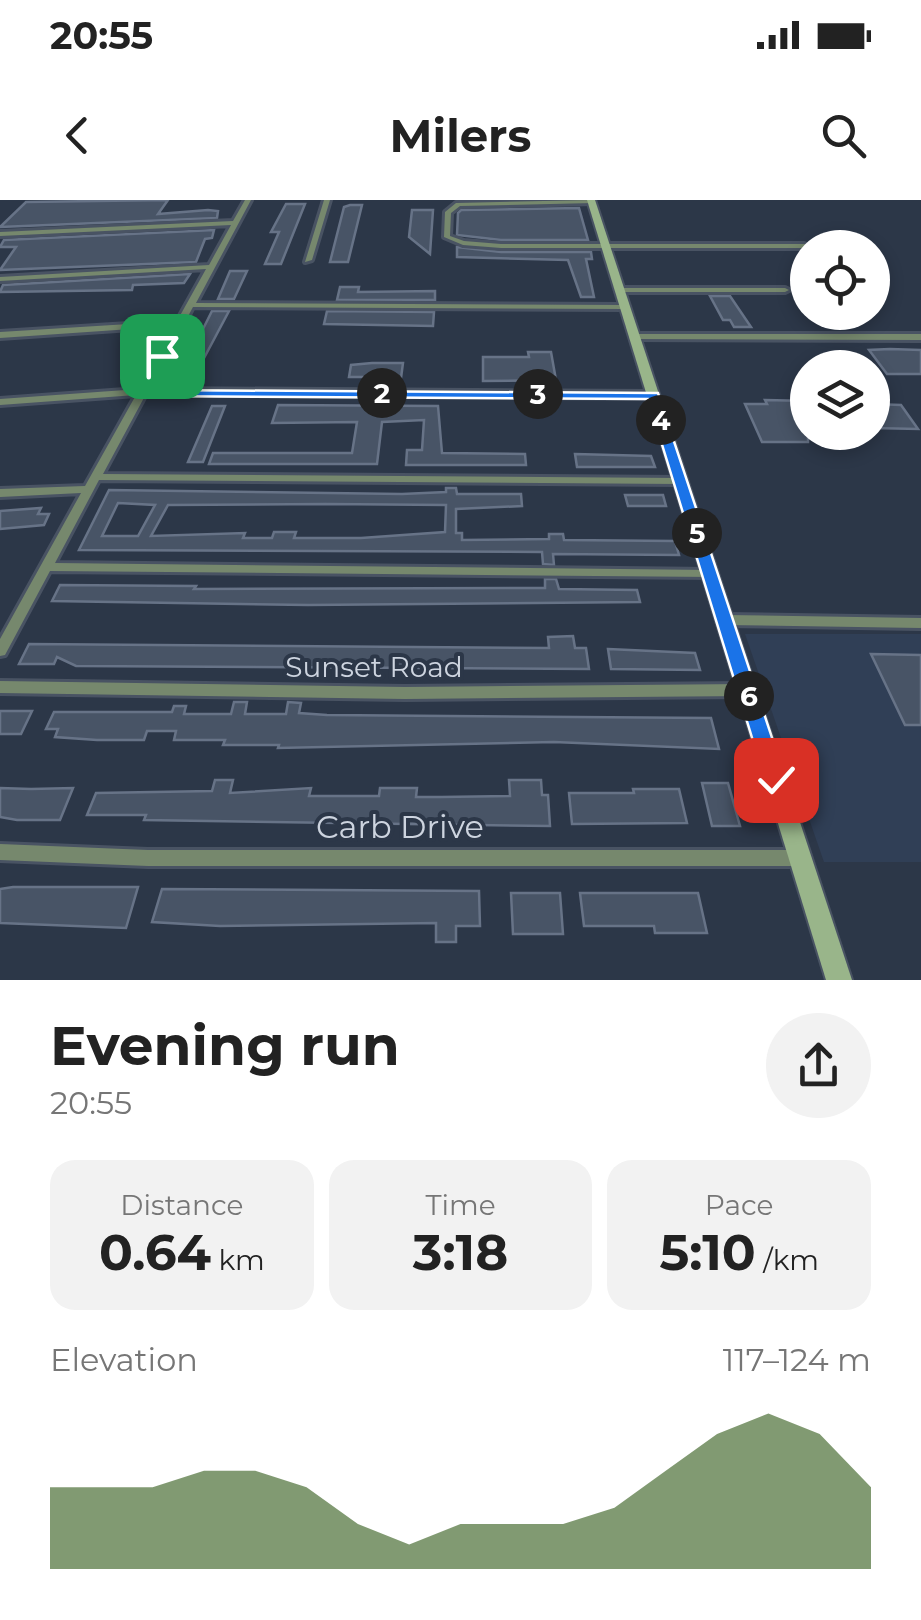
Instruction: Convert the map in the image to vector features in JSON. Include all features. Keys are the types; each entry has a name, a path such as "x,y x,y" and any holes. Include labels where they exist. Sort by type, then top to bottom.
{"street":[{"path":"0,651 8,620 46,567 248,200"},
{"path":"308,260 327,200"},
{"path":"790,246 606,245 463,243 447,238 448,212 458,204 592,201 606,245 625,307 680,481 726,620 839,980"},
{"path":"0,234 236,223"},
{"path":"0,279 210,266"},
{"path":"620,290 784,290"},
{"path":"190,305 625,307"},
{"path":"0,336 180,323"},
{"path":"635,337 921,337"},
{"path":"0,402 141,393 653,395"},
{"path":"97,477 680,481"},
{"path":"0,493 90,489"},
{"path":"46,567 710,574"},
{"path":"726,620 921,623"},
{"name":"Sunset Road","path":"0,687 405,693 747,690"},
{"name":"Carb Drive","path":"0,852 148,858 800,858"}],"shaded area":[{"path":"745,634 921,634 921,862 824,862"}],"building":[{"path":"168,200 158,214 208,210 218,211 217,218 0,227 26,202"},
{"path":"286,204 305,204 281,264 265,264 279,232 271,232"},
{"path":"362,205 348,262 330,262 344,207"},
{"path":"579,208 588,240 501,240 457,235 461,210"},
{"path":"412,210 433,210 430,254 409,237"},
{"path":"214,230 212,238 205,239 196,262 0,270 16,247 0,247 4,240"},
{"path":"457,247 501,252 591,252 592,259 586,259 594,297 581,297 568,260 457,257"},
{"path":"230,271 247,271 234,299 218,299"},
{"path":"190,274 184,283 133,285 132,290 0,292 3,285"},
{"path":"340,287 359,287 358,292 435,291 435,300 337,300"},
{"path":"710,296 730,296 751,327 734,327 730,320 723,320"},
{"path":"212,311 229,311 195,375 180,375"},
{"path":"327,311 434,312 433,326 324,324"},
{"path":"890,349 921,350 921,374 890,374 890,350 869,350"},
{"path":"528,352 551,352 556,380 483,381 483,357 529,357"},
{"path":"403,363 401,378 368,381 369,377 349,377 351,365"},
{"path":"765,400 790,401 790,442 762,442 745,404 767,404"},
{"path":"278,405 438,406 442,453 525,454 526,465 406,465 407,450 422,450 424,420 382,422 377,464 209,464 213,453 352,453 357,422 272,423"},
{"path":"890,405 901,405 918,429 890,428"},
{"path":"212,406 225,406 203,462 188,462"},
{"path":"575,454 651,456 655,467 577,467"},
{"path":"446,488 456,488 457,494 521,494 522,506 456,509 456,533 462,533 462,540 549,539 549,534 563,534 564,540 675,541 679,555 553,554 554,565 543,564 542,552 79,550 109,490 446,492","holes":["118,503 155,505 138,536 102,536","168,505 446,505 445,532 361,538 294,538 296,532 274,532 272,538 243,538 245,533 151,536"]},
{"path":"625,495 663,495 666,506 628,506"},
{"path":"41,508 38,514 49,514 44,525 0,529 0,511"},
{"path":"545,579 556,579 559,589 637,590 640,602 308,605 52,601 60,585 196,586 194,589 545,588"},
{"path":"573,636 575,648 586,648 589,669 76,666 57,657 54,664 19,664 29,644 549,648 548,637"},
{"path":"608,649 695,653 700,670 611,669"},
{"path":"871,654 921,655 921,725 905,725"},
{"path":"234,702 247,702 245,714 286,714 288,702 301,703 299,713 327,715 711,718 719,749 554,742 278,748 279,745 223,745 225,740 174,740 176,731 147,731 144,740 97,740 55,737 58,729 46,729 54,712 172,712 174,706 186,706 184,714 231,714"},
{"path":"0,711 32,711 21,734 0,734"},
{"path":"215,780 233,780 230,793 311,788 309,796 379,796 380,788 417,788 416,797 441,797 510,796 509,780 541,780 542,795 548,795 550,826 144,820 146,815 87,815 96,793 212,791"},
{"path":"702,783 728,783 740,826 712,826"},
{"path":"0,788 73,788 60,820 17,820 0,817"},
{"path":"633,789 679,789 687,823 572,824 569,793 634,793"},
{"path":"138,887 126,928 0,923 0,889"},
{"path":"162,889 479,891 480,926 456,926 456,942 436,942 436,923 220,926 152,922"},
{"path":"511,893 560,893 563,934 513,934"},
{"path":"580,893 698,893 707,933 655,933 654,926 584,926"}],"route":[{"path":"162,356 141,393 653,395 776,780"}]}
